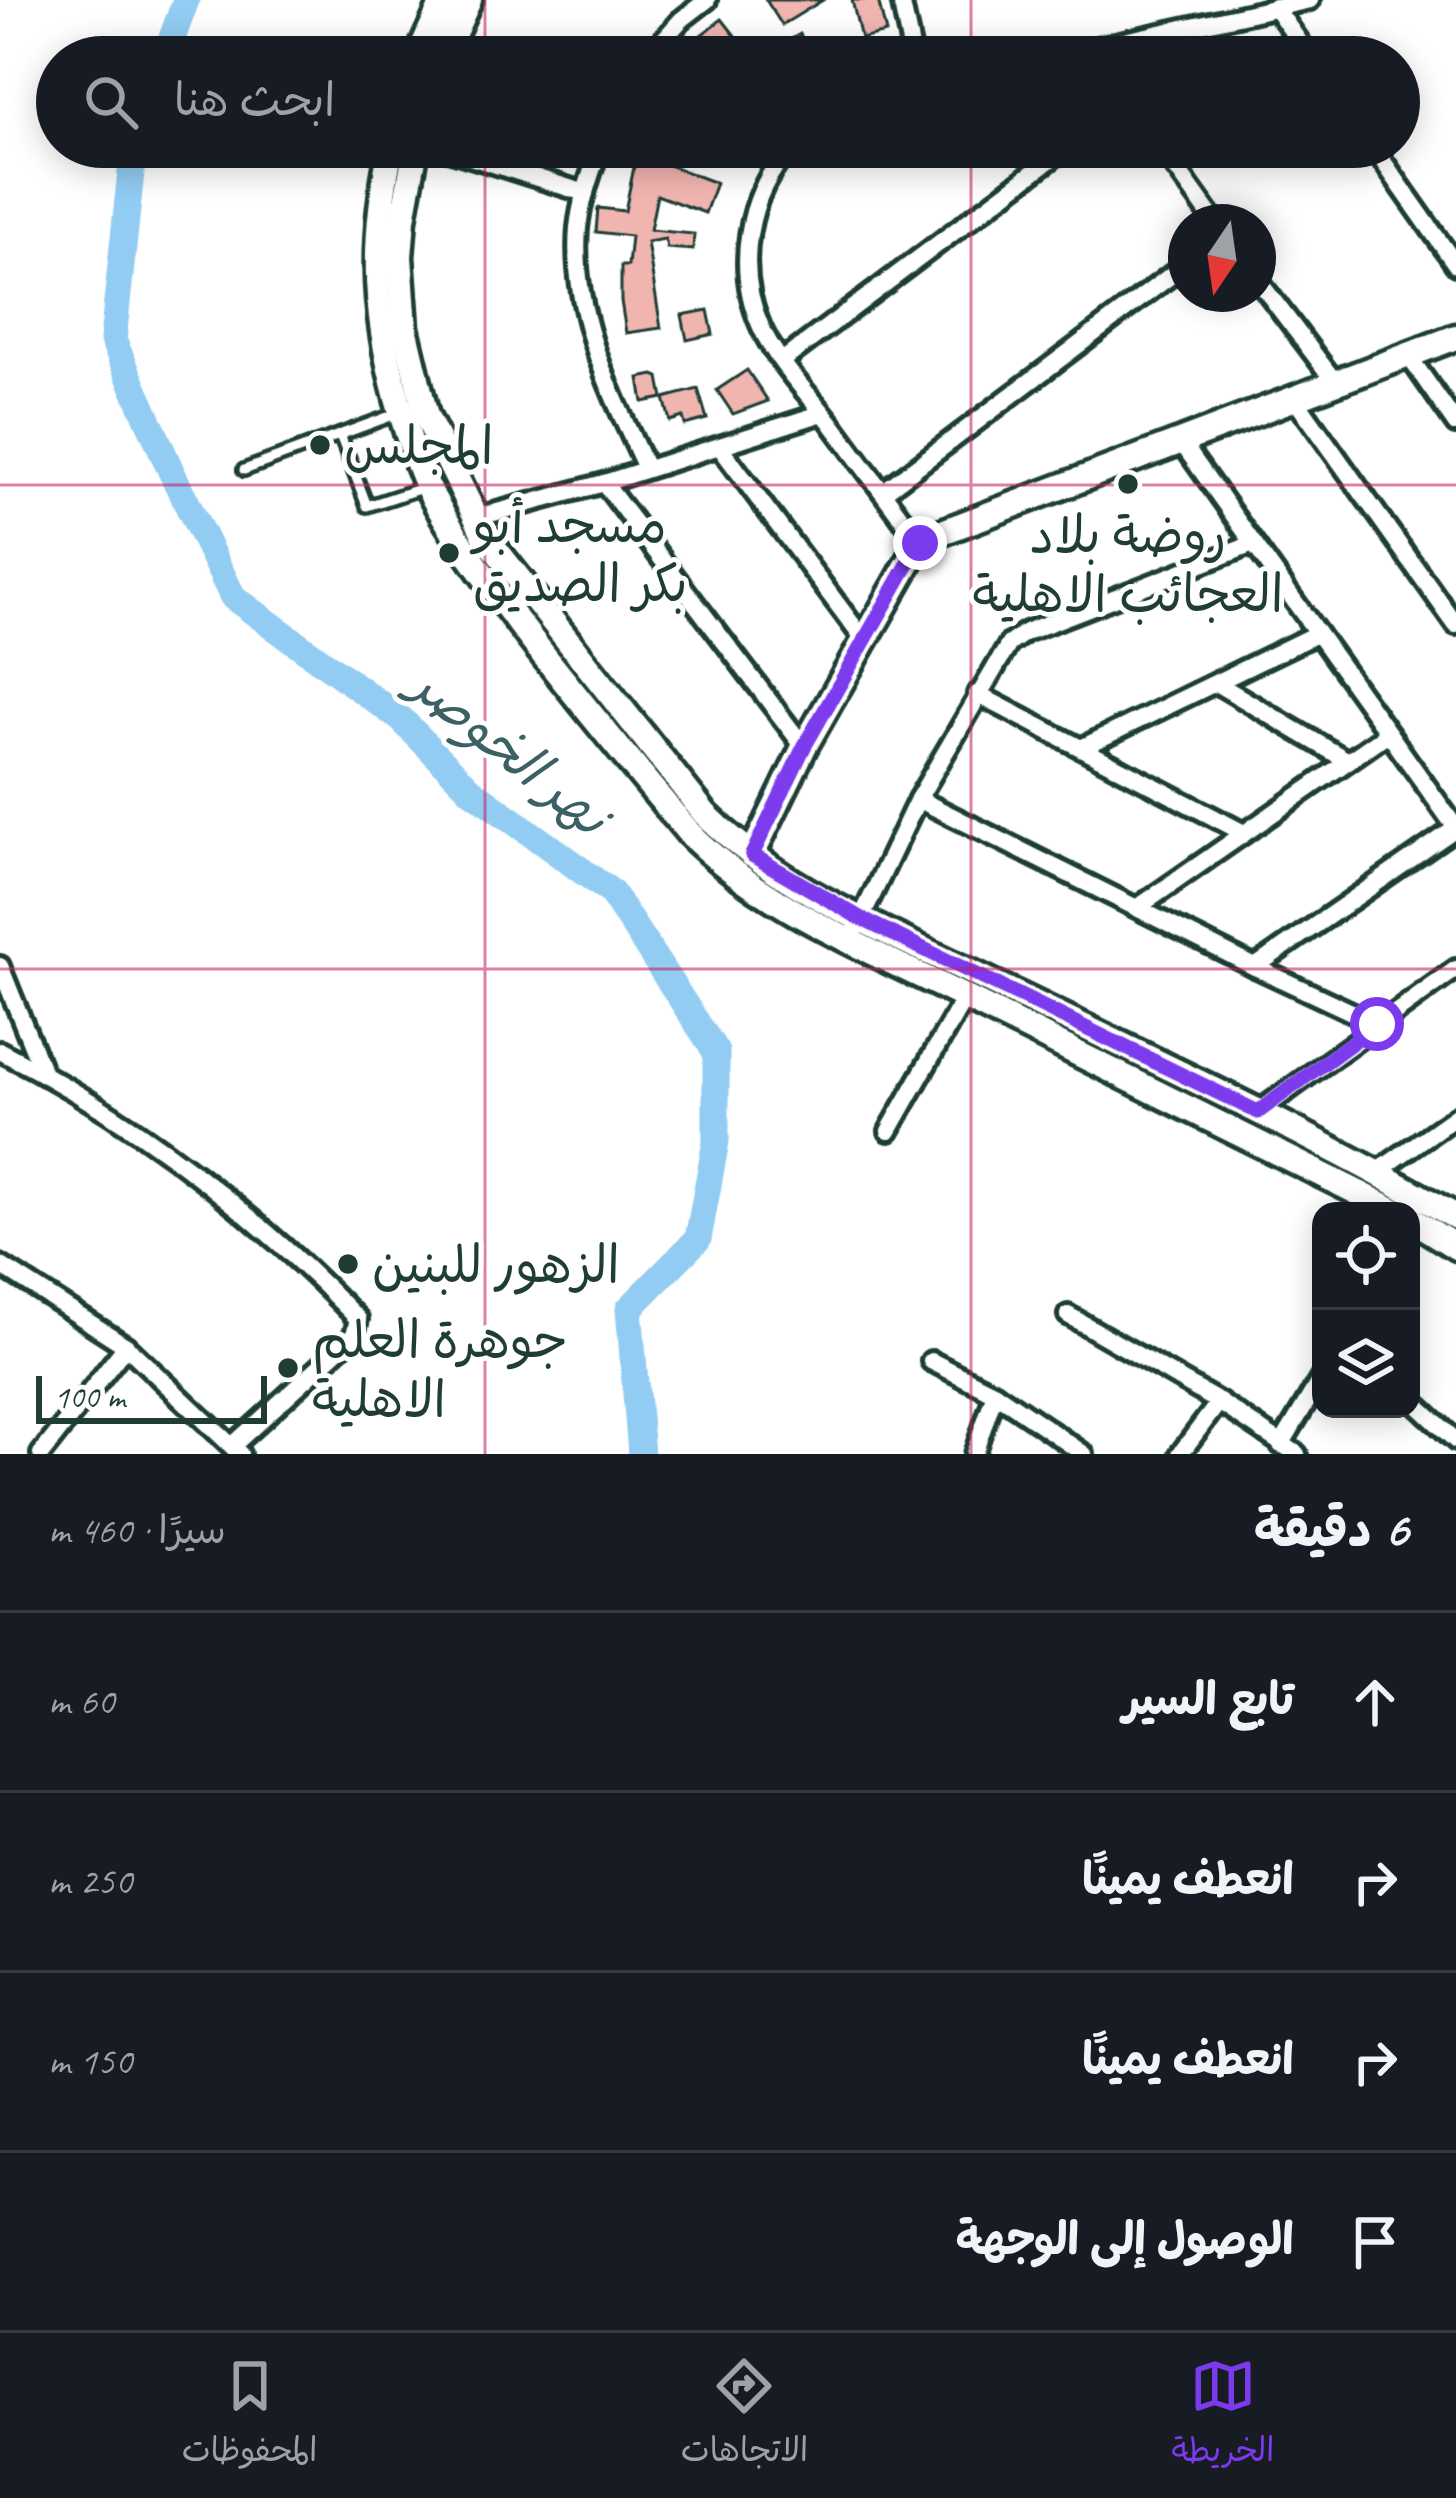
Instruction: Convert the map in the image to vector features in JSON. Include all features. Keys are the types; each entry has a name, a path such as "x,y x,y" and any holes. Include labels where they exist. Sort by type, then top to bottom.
{"street":[{"path":"428,36 444,0"},
{"path":"453,36 469,0"},
{"path":"666,36 707,0"},
{"path":"901,0 909,36"},
{"path":"1161,36 1310,0"},
{"path":"1275,7 1295,36"},
{"path":"387,168 379,216 377,294 388,368 427,486 461,547 558,674 709,854 761,892 855,929 1258,1112 1456,1217"},
{"path":"412,168 400,256 405,328 426,416 485,536 705,814 752,855 855,929 964,997 1374,1202"},
{"path":"506,168 585,193"},
{"path":"593,168 578,227 586,318 603,374 646,468"},
{"path":"777,168 751,218 746,256 750,293 761,328 920,543"},
{"path":"782,361 1039,168"},
{"path":"1176,168 1202,204"},
{"path":"1388,168 1456,265"},
{"path":"883,492 1168,278"},
{"path":"1276,304 1335,382"},
{"path":"752,855 804,747 920,543 1456,337"},
{"path":"1408,355 1456,424"},
{"path":"1294,397 1456,625"},
{"path":"475,518 604,483 823,413"},
{"path":"1182,443 1456,828 1255,967"},
{"path":"720,447 864,640"},
{"path":"604,483 804,747"},
{"path":"855,929 918,799 1009,644 1026,632 1253,544"},
{"path":"1081,748 1316,634"},
{"path":"558,674 579,657"},
{"path":"1216,683 1348,760"},
{"path":"977,694 1244,832"},
{"path":"1137,908 1387,734"},
{"path":"918,799 1377,1024"},
{"path":"0,966 44,1076"},
{"path":"1258,1112 1456,969"},
{"path":"889,1131 964,997"},
{"path":"0,1051 166,1151 320,1280 358,1319 354,1336 236,1450 126,1346 0,1265"},
{"path":"1377,1172 1456,1116"},
{"path":"1420,1226 1456,1247"},
{"path":"1068,1315 1219,1402 1289,1449 1312,1398"},
{"path":"41,1454 126,1346"},
{"path":"931,1360 995,1393 1084,1454"},
{"path":"974,1454 995,1393"},
{"path":"1180,1454 1219,1402"},
{"path":"1420,1407 1456,1441"}],"lane":[{"path":"244,470 401,412"},
{"path":"340,435 367,506 427,486"}],"building":[{"path":"766,0 823,0 782,25"},
{"path":"852,0 878,0 886,33 860,36"},
{"path":"722,19 735,36 700,36"},
{"path":"634,168 676,168 716,183 705,213 657,195 650,230 694,234 693,250 667,248 665,239 647,242 661,328 626,333 621,266 628,266 631,236 596,232 598,208 625,211"},
{"path":"708,310 713,334 687,340 682,315"},
{"path":"747,370 768,401 733,414 717,390"},
{"path":"659,377 663,398 643,402 639,378"},
{"path":"698,389 707,419 685,425 683,417 670,421 664,398"}],"waterway":[{"name":"نهر الخوصر","path":"173,36 186,0"},
{"name":"نهر الخوصر","path":"132,168 113,340 233,597 401,719 471,790 611,892 716,1052 716,1141 698,1239 629,1309 641,1454"}],"place":[{"name":"المجلس","path":"320,445"},
{"name":"روضة بلاد العجائب الاهلية","path":"1128,484"},
{"name":"مسجد أبو بكر الصديق","path":"449,553"},
{"name":"الزهور للبنين","path":"348,1264"},
{"name":"جوهرة العلم الاهلية","path":"288,1368"}],"route":[{"path":"920,543 804,747 752,855 860,918 1258,1112 1377,1024"}]}
